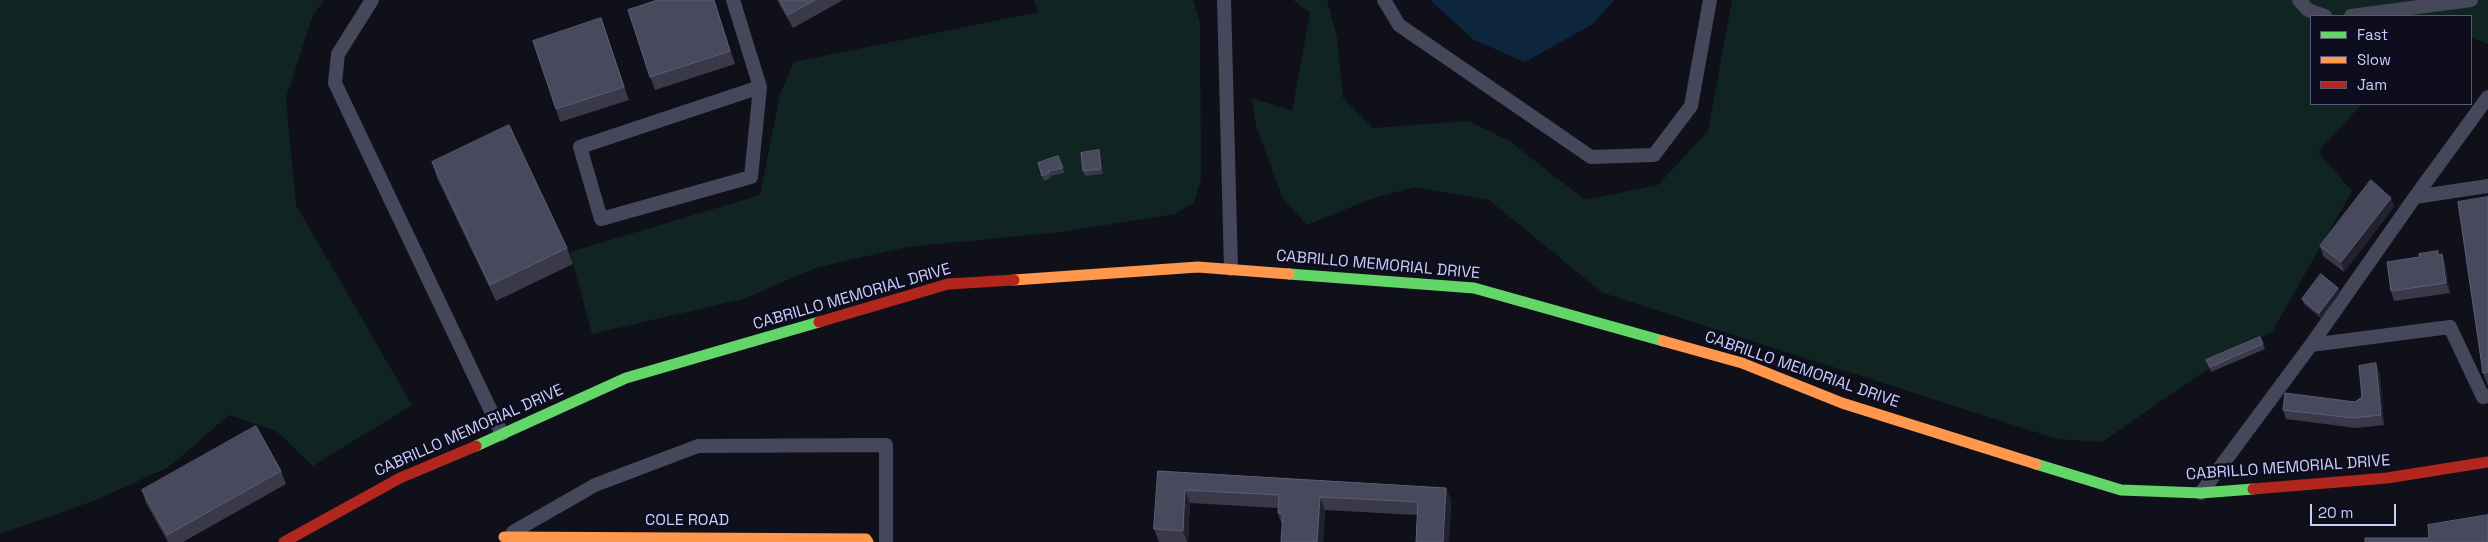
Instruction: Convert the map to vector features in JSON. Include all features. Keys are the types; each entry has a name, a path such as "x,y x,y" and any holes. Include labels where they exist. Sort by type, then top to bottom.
{"main road":[{"name":"CABRILLO MEMORIAL DRIVE","path":"284,542 400,478 626,378 948,284 1198,267 1474,288 1742,363 1842,403 2121,490 2201,493 2387,478 2488,462"},
{"name":"COLE ROAD","path":"504,540 867,541"}],"lane":[{"path":"372,0 338,54 335,84 502,434"},
{"path":"732,0 760,87 750,177 601,220 580,147 760,87"},
{"path":"1224,0 1231,269"},
{"path":"1384,0 1399,25 1591,157 1654,155 1691,106 1710,0"},
{"path":"2299,0 2308,10 2321,15"},
{"path":"2359,15 2472,0"},
{"path":"2201,493 2311,345 2488,97"},
{"path":"2415,197 2488,186"},
{"path":"2311,345 2450,328 2483,397 2488,396"},
{"path":"504,540 595,485 698,446 886,445 886,542"}],"green space":[{"path":"0,0 324,0 313,15 286,98 296,205 412,405 313,466 276,431 229,415 169,467 96,500 0,534"},
{"path":"1034,0 1193,0 1200,23 1201,178 1194,202 1175,214 1061,232 907,247 818,267 743,299 592,334 570,252 760,195 780,94 794,62 1038,12"},
{"path":"1293,0 1327,0 1337,37 1343,98 1373,128 1468,121 1508,140 1585,200 1658,185 1708,131 1732,0 2488,0 2488,44 2473,38 2473,15 2310,15 2310,105 2361,105 2318,152 2352,191 2272,332 2208,369 2102,442 2057,439 1603,293 1489,200 1414,187 1368,200 1307,225 1283,199 1256,126 1252,98 1292,111 1310,13"}],"water":[{"path":"1430,0 1614,0 1593,24 1525,62 1474,40"}],"building":[{"path":"658,0 714,0 730,51 650,77 628,10"},
{"path":"780,0 815,0 788,15"},
{"path":"601,18 624,87 556,109 533,41"},
{"path":"509,125 567,248 490,285 432,162"},
{"path":"1099,150 1101,169 1083,171 1081,153"},
{"path":"1058,156 1063,168 1048,171 1049,173 1042,176 1038,163"},
{"path":"2371,180 2391,198 2341,262 2320,246"},
{"path":"2488,197 2488,372 2483,373 2458,202"},
{"path":"2438,251 2438,255 2442,254 2446,283 2391,291 2387,262 2419,257 2419,254"},
{"path":"2321,274 2338,288 2319,313 2302,299"},
{"path":"2260,337 2263,344 2210,367 2206,360"},
{"path":"2376,363 2381,415 2353,418 2283,410 2285,393 2355,402 2362,397 2359,366"},
{"path":"256,426 281,471 167,535 142,490"},
{"path":"1158,471 1446,488 1443,542 1416,542 1418,502 1320,497 1317,542 1281,542 1283,514 1278,513 1279,495 1185,490 1183,531 1154,529"},
{"path":"2488,515 2488,542 2365,542 2365,538 2429,538 2428,525"}],"traffic: fast":[{"path":"1289,274 1474,288 1663,341"},
{"path":"476,446 626,378 819,322"},
{"path":"2036,464 2121,490 2201,493 2253,489"}],"traffic: slow":[{"path":"1014,280 1198,267 1289,274"},
{"path":"1663,341 1742,363 1842,403 2036,464"},
{"path":"504,537 866,539 868,542"}],"traffic: jam":[{"path":"819,322 948,284 1014,280"},
{"path":"284,542 400,478 476,446"},
{"path":"2253,489 2387,478 2488,462"}]}
